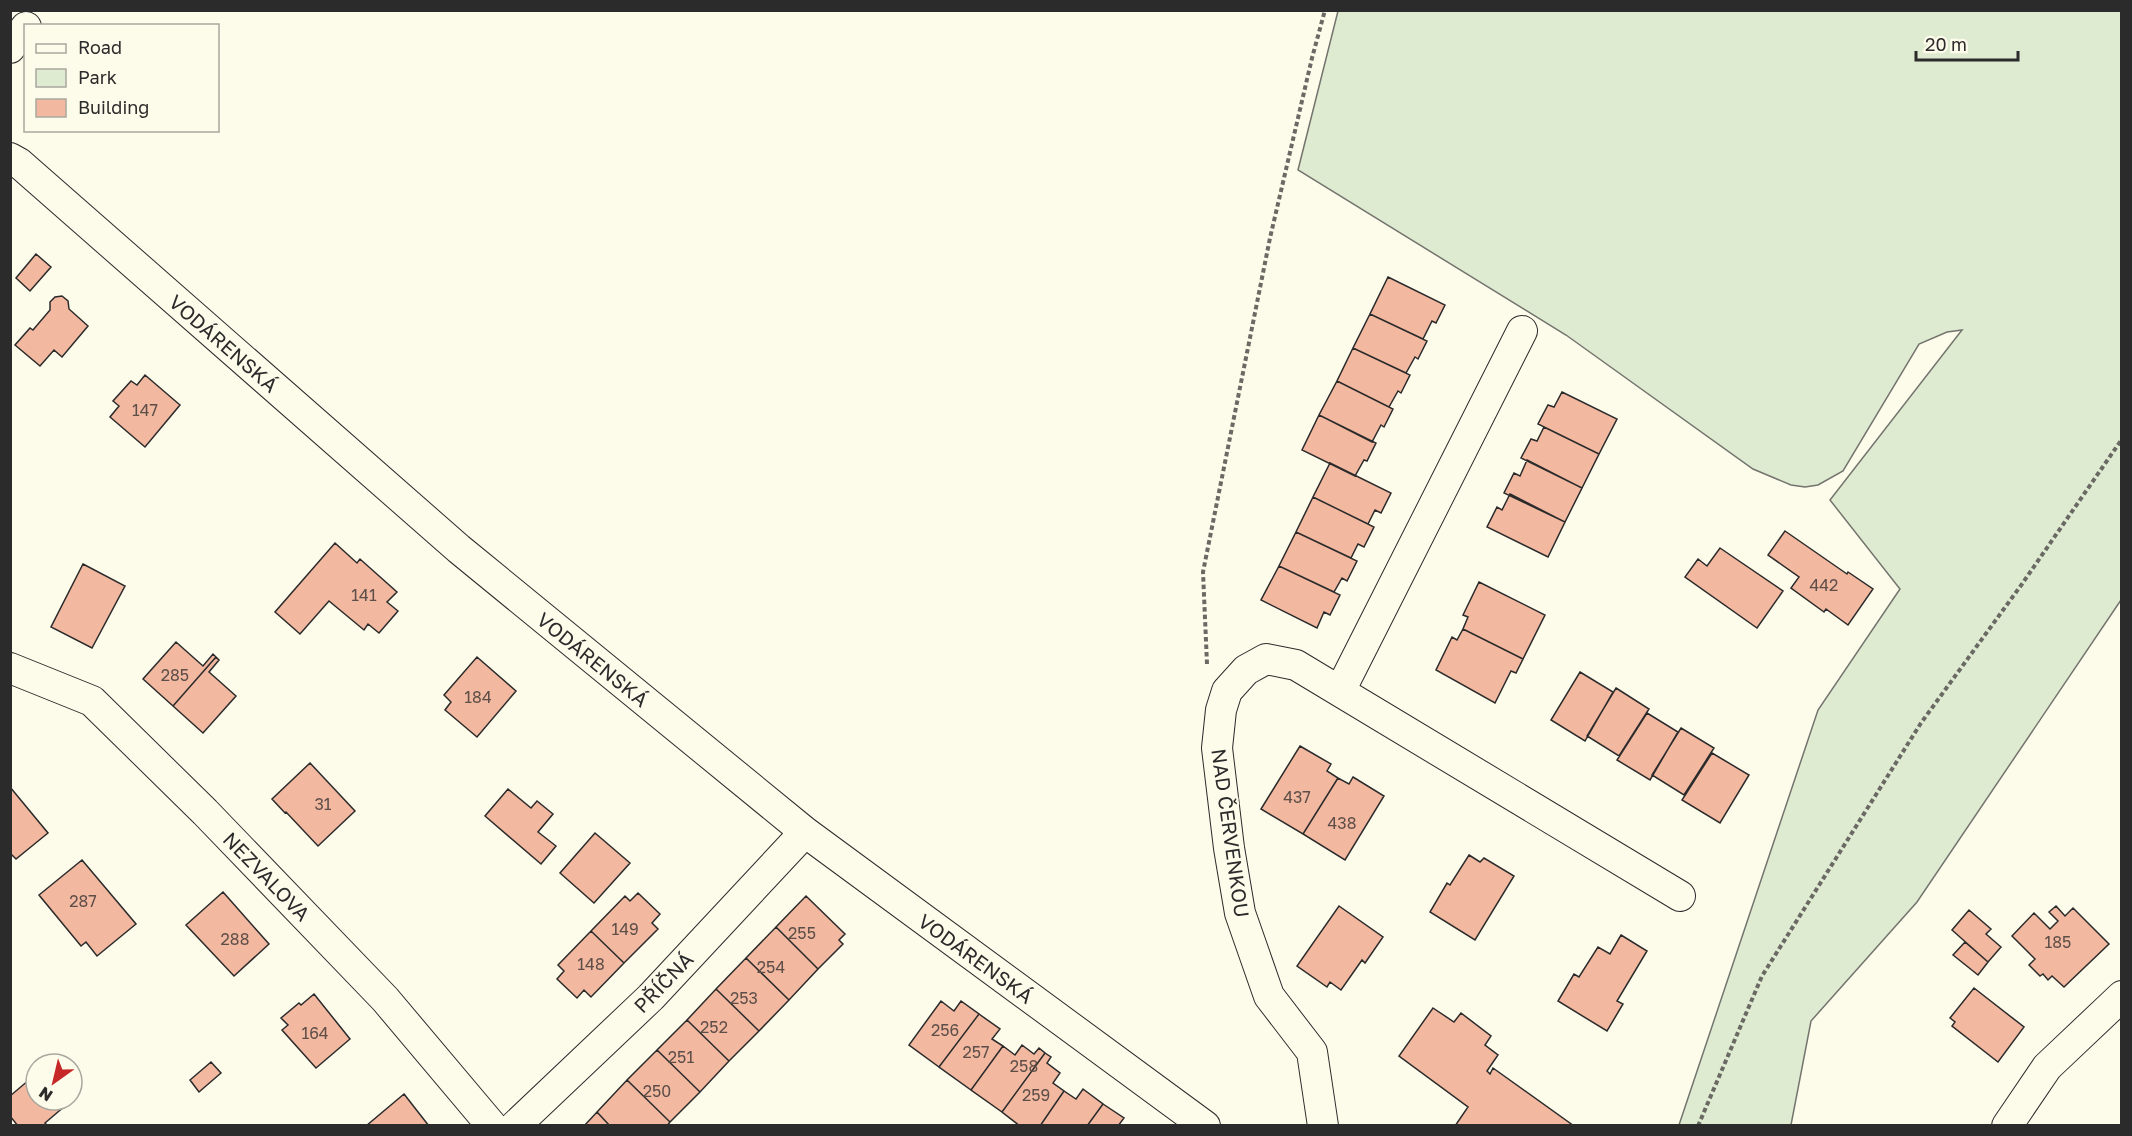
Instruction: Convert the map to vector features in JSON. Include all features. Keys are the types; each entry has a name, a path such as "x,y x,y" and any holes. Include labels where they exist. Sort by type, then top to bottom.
{"street":[{"path":"27,24 37,10"},
{"path":"10,48 24,29"},
{"name":"VODÁRENSKÁ","path":"10,158 28,171 459,549 805,832 1205,1125"},
{"path":"1340,691 1522,331"},
{"name":"NAD ČERVENKOU","path":"1323,1125 1312,1052 1269,996 1240,913 1229,848 1217,748 1221,710 1227,691 1246,670 1266,659 1296,665 1680,896"},
{"name":"NEZVALOVA","path":"10,668 92,701 205,812 385,999 492,1125"},
{"name":"PŘÍČNÁ","path":"515,1125 651,997 805,832"},
{"path":"2007,1125 2047,1067 2121,996"}],"path":[{"path":"1227,691 1207,665 1203,572 1270,238 1325,10"},
{"path":"1698,1125 1762,975 1922,723 2022,584 2121,439"}],"green space":[{"path":"1338,11 2121,11 2121,600 1917,902 1811,1021 1791,1125 1679,1125 1818,710 1900,589 1830,500 1962,330 1947,332 1919,344 1843,471 1818,485 1805,487 1791,485 1753,469 1566,335 1298,170"}],"building":[{"path":"36,254 51,267 30,291 16,278"},
{"path":"1388,277 1445,305 1436,323 1432,321 1423,339 1370,314"},
{"path":"62,296 68,301 69,309 88,326 62,357 54,350 40,366 15,345 30,328 33,330 50,310 50,302 55,297"},
{"path":"1370,314 1427,341 1418,359 1415,357 1406,373 1353,348"},
{"path":"1353,348 1410,375 1401,393 1398,391 1389,407 1337,381"},
{"path":"145,375 180,405 145,447 110,417 119,406 113,401 131,381 137,385"},
{"path":"1337,381 1393,409 1384,427 1381,425 1372,442 1319,415"},
{"path":"1562,392 1617,419 1599,454 1538,424 1548,405 1554,407"},
{"path":"1319,415 1376,443 1367,461 1364,460 1355,476 1302,450"},
{"path":"1544,427 1599,454 1582,488 1521,458 1531,439 1537,441"},
{"path":"1527,460 1582,488 1565,522 1504,493 1514,473 1520,476"},
{"path":"1330,463 1391,493 1381,513 1375,510 1368,524 1313,497"},
{"path":"1510,494 1565,522 1548,557 1487,527 1497,507 1502,510"},
{"path":"1313,497 1374,527 1364,547 1358,544 1351,558 1296,532"},
{"path":"1785,531 1873,589 1848,625 1826,609 1824,612 1791,588 1799,577 1768,555"},
{"path":"1296,532 1357,561 1347,581 1342,578 1334,592 1279,566"},
{"path":"335,543 357,563 360,559 397,592 387,602 398,611 379,633 368,624 364,630 329,601 300,634 275,612"},
{"path":"1720,548 1783,591 1757,628 1685,577 1698,559 1707,566"},
{"path":"83,564 125,586 92,648 51,627"},
{"path":"1279,566 1340,595 1330,615 1324,612 1317,628 1261,600"},
{"path":"1479,582 1545,615 1523,659 1463,629 1468,617 1463,615"},
{"path":"1463,629 1523,659 1516,673 1511,671 1495,703 1436,670 1452,637 1457,640"},
{"path":"176,642 203,666 213,654 216,657 173,706 143,679"},
{"path":"216,657 219,660 209,672 236,696 203,733 173,706"},
{"path":"477,657 516,691 477,737 445,710 451,702 444,695"},
{"path":"1580,672 1613,692 1585,741 1551,720"},
{"path":"1616,688 1649,709 1619,756 1587,736"},
{"path":"1647,713 1678,732 1650,780 1617,760"},
{"path":"1681,728 1714,748 1684,795 1652,775"},
{"path":"1300,746 1331,764 1327,771 1338,778 1303,834 1261,809"},
{"path":"1712,753 1749,775 1720,823 1682,800"},
{"path":"310,763 355,811 318,846 272,799"},
{"path":"1353,777 1384,796 1345,860 1303,834 1338,778 1349,784"},
{"path":"10,787 48,833 16,859 10,853"},
{"path":"508,789 531,808 537,801 553,814 538,832 556,846 541,864 485,816"},
{"path":"595,833 630,863 594,903 560,873"},
{"path":"1469,855 1480,862 1484,858 1514,876 1475,940 1430,912 1447,883 1450,885"},
{"path":"82,860 136,924 97,956 86,942 81,946 39,895"},
{"path":"223,892 269,944 234,976 186,925"},
{"path":"638,893 660,914 652,923 658,929 624,963 591,931 625,896 630,901"},
{"path":"806,896 845,934 839,940 843,944 818,969 776,927"},
{"path":"1339,906 1383,937 1365,963 1362,960 1341,990 1330,982 1327,987 1297,966"},
{"path":"2056,906 2065,916 2073,908 2109,944 2064,987 2052,976 2048,980 2043,974 2040,976 2029,965 2035,959 2012,936 2034,913 2050,929 2058,921 2049,912"},
{"path":"1969,910 1991,929 1986,934 2001,947 1988,962 1952,930"},
{"path":"776,927 818,969 789,1000 746,958"},
{"path":"591,931 624,963 591,997 584,990 577,998 557,979 564,971 558,965"},
{"path":"1621,935 1647,951 1617,1001 1623,1004 1607,1031 1558,1001 1574,974 1579,977 1598,947 1610,954"},
{"path":"1965,942 1988,962 1978,975 1953,955"},
{"path":"746,958 789,1000 759,1031 716,989"},
{"path":"1974,988 2024,1027 1998,1062 1952,1026 1955,1022 1950,1018"},
{"path":"716,989 759,1031 729,1061 687,1020"},
{"path":"314,994 350,1039 316,1068 282,1030 288,1025 281,1018"},
{"path":"941,1001 954,1011 961,1001 979,1014 939,1067 909,1045"},
{"path":"1433,1008 1454,1022 1461,1013 1491,1036 1485,1045 1498,1055 1487,1071 1490,1074 1493,1068 1574,1126 1455,1126 1468,1107 1399,1056"},
{"path":"979,1014 1000,1029 992,1039 1003,1046 971,1090 939,1067"},
{"path":"687,1020 729,1061 700,1092 657,1050"},
{"path":"1022,1045 1034,1054 1039,1048 1045,1053 1002,1112 971,1090 1003,1046 1015,1055"},
{"path":"657,1050 700,1092 670,1122 627,1080"},
{"path":"1045,1053 1051,1057 1047,1063 1060,1073 1053,1083 1064,1091 1040,1126 1020,1126 1002,1112"},
{"path":"211,1062 221,1073 199,1092 190,1080"},
{"path":"627,1080 670,1122 667,1126 610,1126 597,1112"},
{"path":"24,1084 24,1112 58,1112 45,1123 48,1126 18,1126 10,1116 10,1096"},
{"path":"1083,1089 1103,1104 1087,1126 1040,1126 1064,1091 1076,1099"},
{"path":"404,1094 429,1126 366,1126"},
{"path":"1103,1104 1124,1118 1118,1126 1087,1126"},
{"path":"597,1112 610,1126 584,1126"}]}
